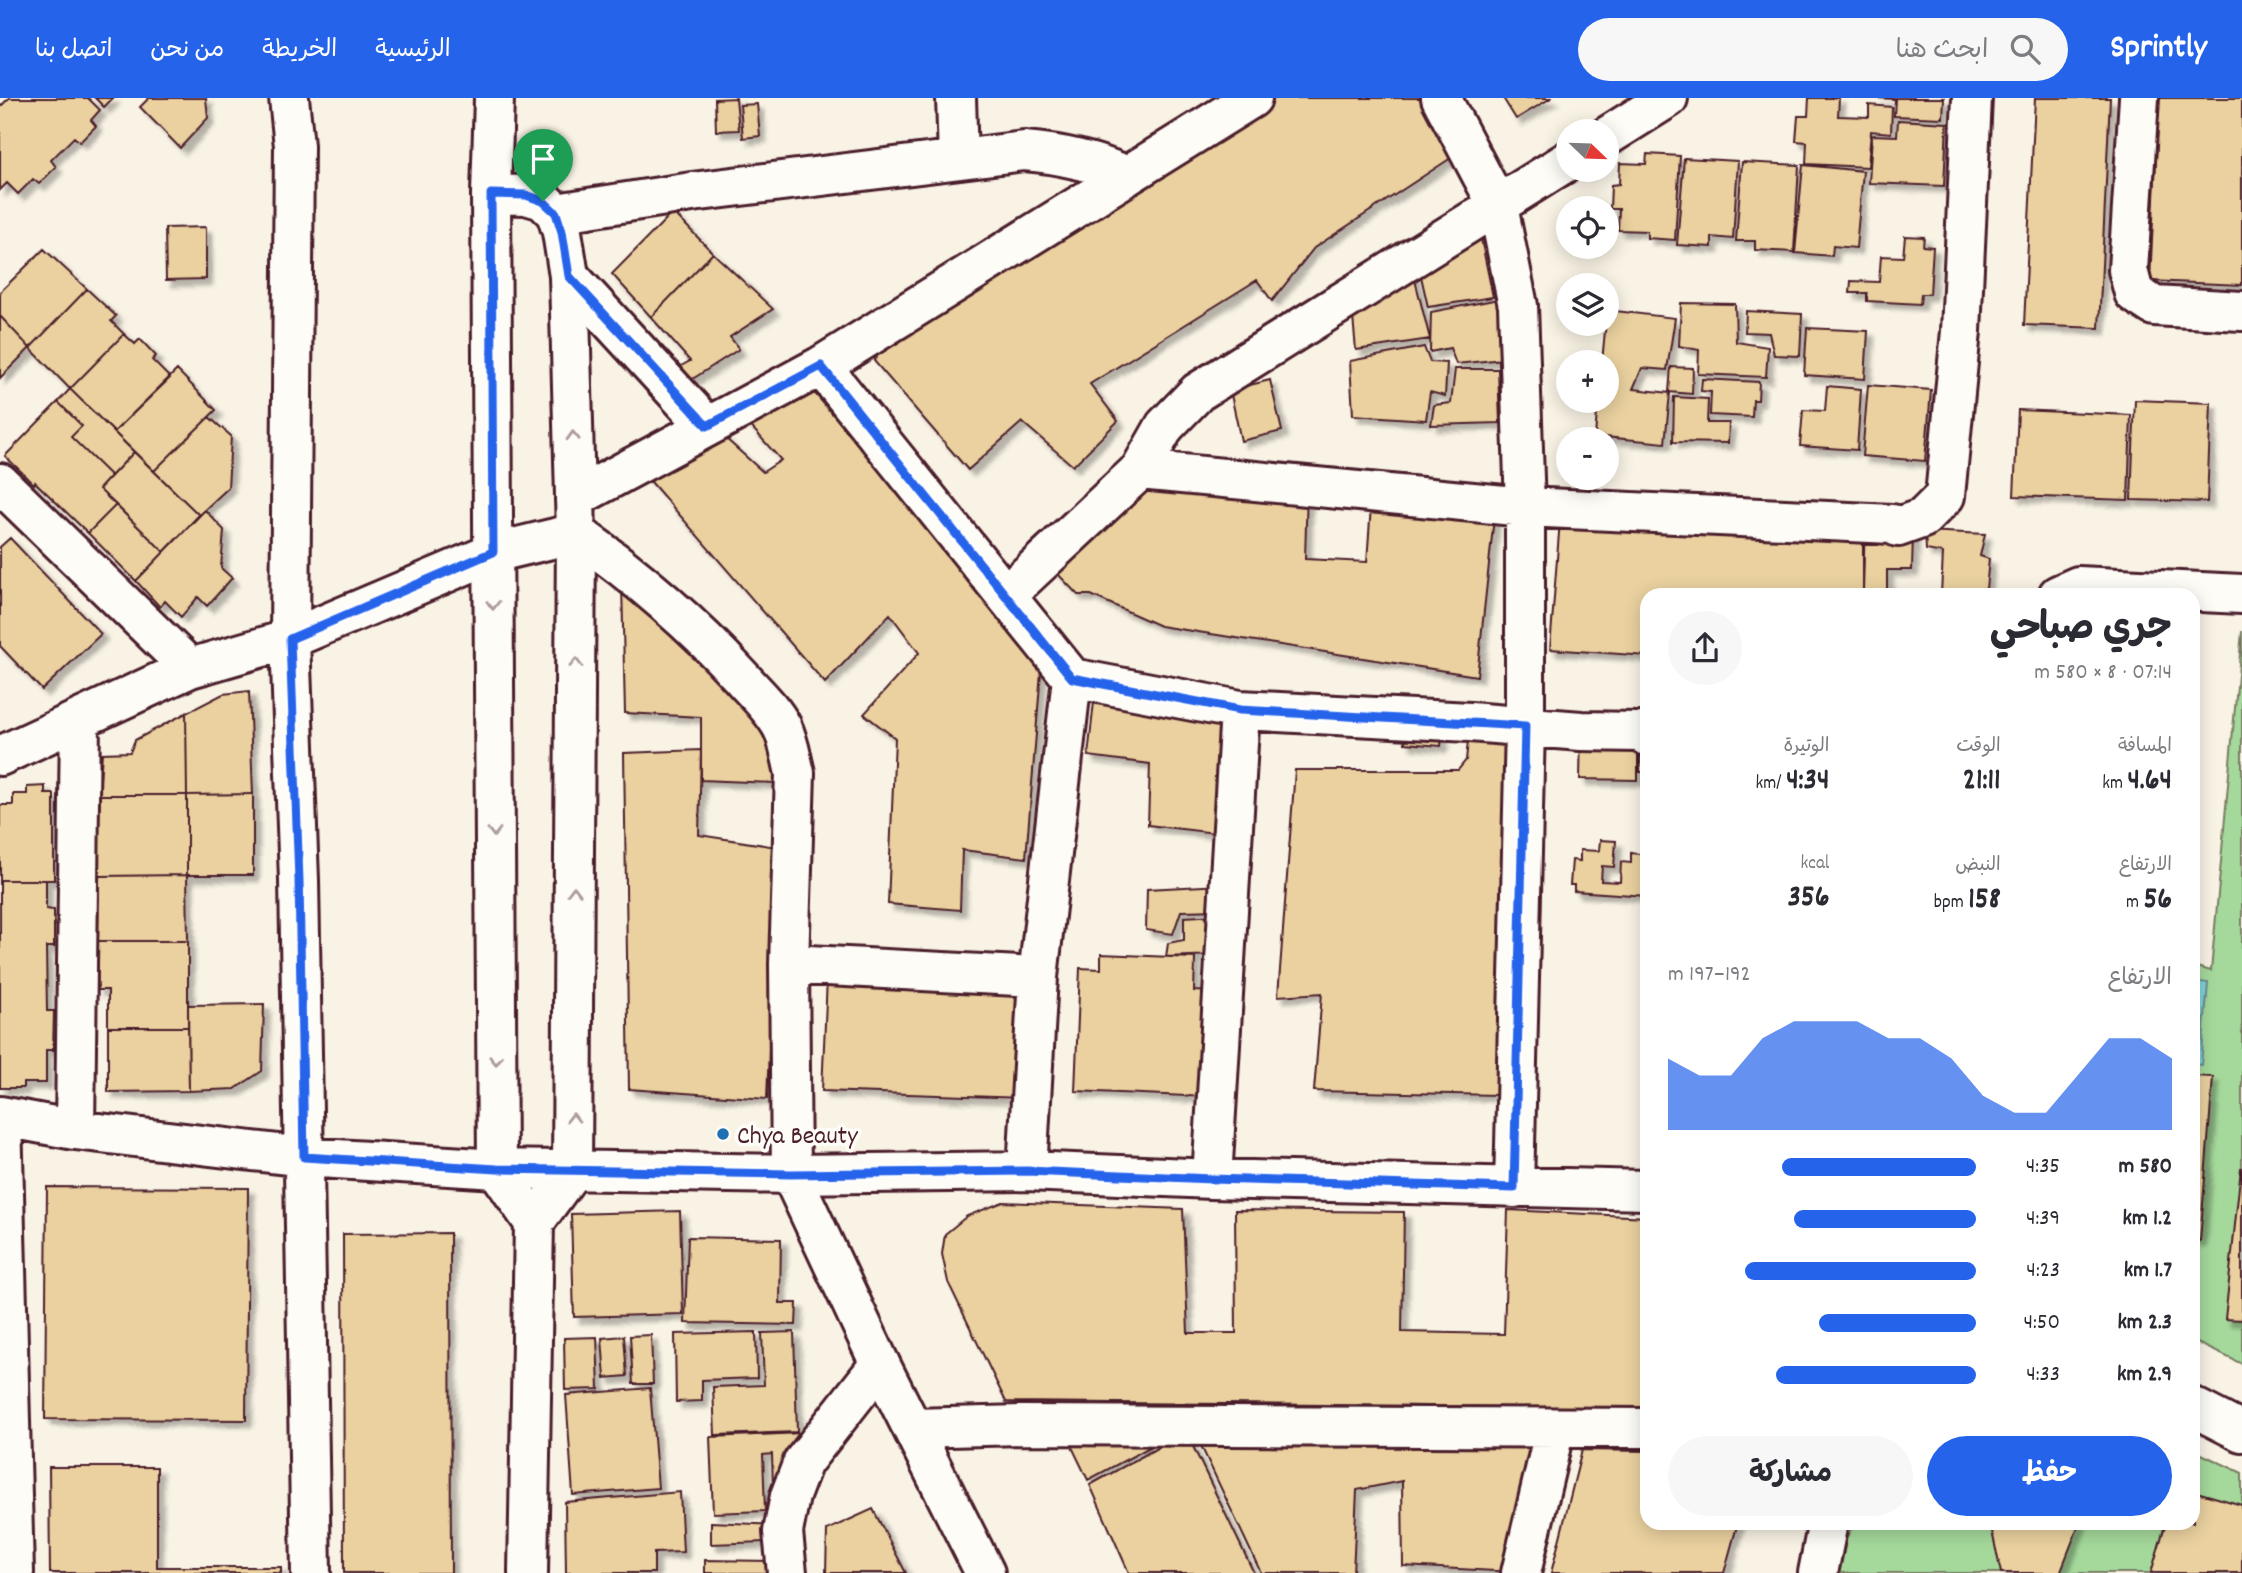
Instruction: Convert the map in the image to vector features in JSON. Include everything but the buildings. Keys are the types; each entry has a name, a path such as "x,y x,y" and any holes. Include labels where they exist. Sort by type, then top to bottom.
{"street":[{"path":"289,98 294,146 290,639 299,880 311,1573"},
{"path":"494,98 491,194 497,1169 534,1223"},
{"path":"956,98 958,159"},
{"path":"0,756 190,668 290,639 576,515 707,426 821,366 1252,98"},
{"path":"1441,98 1498,206 1518,306 1525,507 1525,726 1514,1188"},
{"path":"1619,129 1668,98"},
{"path":"1140,470 1525,507 1892,524 1898,527 1923,518 1945,496 1961,331 1972,98"},
{"path":"2139,98 2128,271 2134,293 2154,306 2242,311"},
{"path":"556,213 692,192 1024,151 1060,154 1094,162 1127,176"},
{"path":"1006,595 1140,470 1165,426 1198,392 1556,170"},
{"path":"491,194 526,195 543,201 556,213 562,232 569,276 576,515 572,1171 534,1223 528,1573"},
{"path":"569,276 707,426"},
{"path":"821,366 1072,678 1240,710 1640,732"},
{"path":"0,483 190,668"},
{"path":"576,515 634,575 702,635 769,708 782,727 795,773 789,964 791,1174 880,1364 985,1573"},
{"path":"2073,588 2119,588"},
{"path":"2200,592 2242,594"},
{"path":"1027,1171 1038,977 1072,678"},
{"path":"1212,1179 1240,710"},
{"path":"75,1130 80,719"},
{"path":"789,964 1038,977"},
{"path":"14,1573 1,1116 75,1130 304,1157 497,1169 791,1174 1027,1171 1212,1179 1640,1190"},
{"path":"788,1573 783,1532 790,1496 803,1462 880,1364"},
{"path":"2200,1411 2242,1432"},
{"path":"913,1428 1049,1425 1640,1428"},
{"path":"1521,1573 1555,1429"},
{"path":"1818,1573 1826,1530"}],"green space":[{"path":"2242,631 2242,1364 2200,1344 2200,968 2211,971"},
{"path":"2200,1453 2242,1473 2242,1573 1839,1573 1850,1530 2200,1530"}],"water":[{"path":"2200,982 2208,983 2200,1065"}],"place":[{"name":"Chya Beauty","path":"723,1134"}],"route":[{"path":"491,194 526,195 543,201 556,213 569,276 707,426 821,366 1072,678 1240,710 1525,726 1514,1188 1027,1171 791,1174 497,1169 304,1157 299,880 290,639 493,552 491,194"}]}
